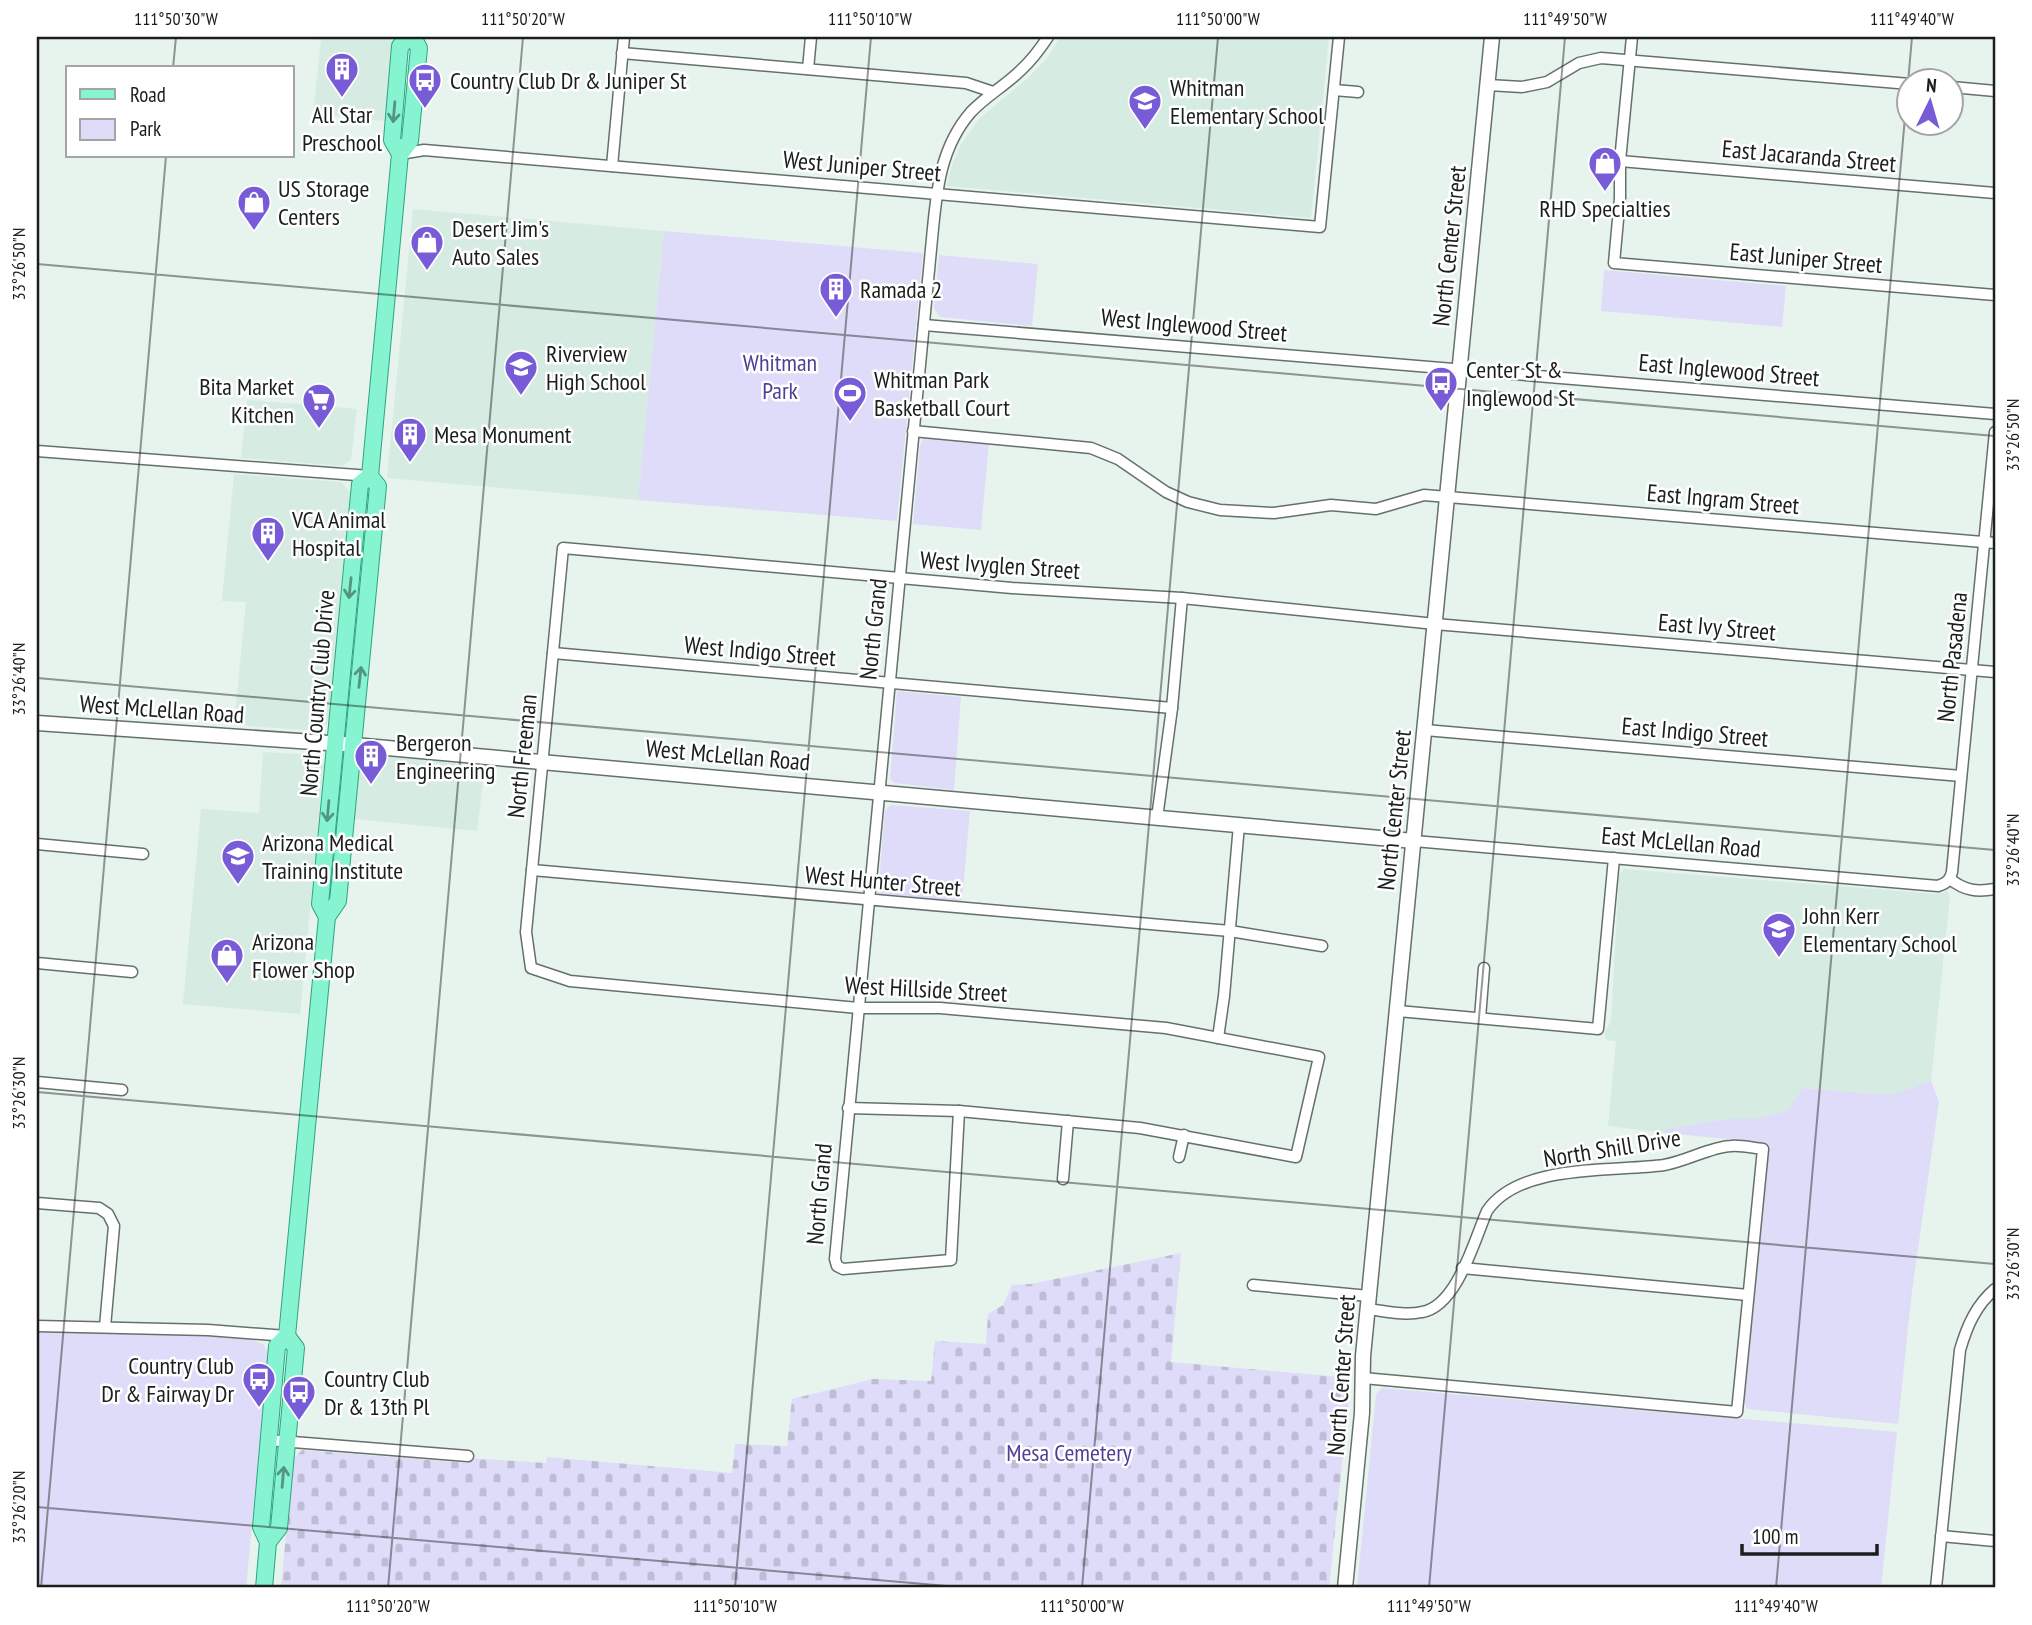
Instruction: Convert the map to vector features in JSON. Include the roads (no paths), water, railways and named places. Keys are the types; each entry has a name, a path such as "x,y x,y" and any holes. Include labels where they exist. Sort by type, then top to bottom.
{"main road":[{"name":"North Country Club Drive","path":"264,1588 268,1542 261,1527 277,1346 287,1336 327,916 338,901 379,486 370,476 400,154 392,139 401,46 411,37"},
{"name":"North Country Club Drive","path":"327,916 320,904 359,484 370,476"},
{"name":"North Country Club Drive","path":"268,1542 279,1528 296,1348 287,1336"}],"street":[{"path":"612,166 624,37"},
{"path":"808,69 811,37"},
{"name":"North Grand","path":"959,1111 951,1260 843,1269 837,1266 835,1259 848,1108 941,166 954,136 972,112 1020,71 1039,52 1048,37"},
{"path":"1339,37 1334,90 1358,92"},
{"name":"North Center Street","path":"1345,1588 1362,1413 1368,1303 1492,37"},
{"path":"1620,161 1632,37"},
{"path":"622,53 966,83 993,92"},
{"path":"1488,85 1522,87 1547,82 1579,63 1601,58 1896,83"},
{"path":"1966,88 1995,91"},
{"name":"West Juniper Street","path":"400,154 424,149 1320,227 1334,90"},
{"name":"East Jacaranda Street","path":"1620,161 1995,193"},
{"name":"East Juniper Street","path":"1620,161 1620,198 1614,263 1995,295"},
{"name":"West Inglewood Street","path":"924,325 1460,368"},
{"name":"East Inglewood Street","path":"1460,368 1995,414"},
{"name":"East Ingram Street","path":"914,431 1080,446 1118,460 1166,492 1188,502 1220,510 1274,513 1322,505 1376,509 1424,495 1990,542"},
{"name":"North Pasadena","path":"1948,881 1971,670 1990,542 1995,432"},
{"path":"37,451 370,476"},
{"name":"West Ivyglen Street","path":"563,548 899,578 1181,598 1435,624"},
{"name":"North Freeman","path":"531,968 526,932 563,548"},
{"path":"1157,818 1181,598"},
{"name":"East Ivy Street","path":"1435,624 1995,672"},
{"name":"West Indigo Street","path":"554,653 1171,708"},
{"name":"West McLellan Road","path":"37,723 334,743 1414,841"},
{"name":"East Indigo Street","path":"1425,730 1961,775"},
{"path":"1218,1038 1240,825"},
{"name":"East McLellan Road","path":"1414,841 1938,886 1948,881 1972,891 1995,889"},
{"path":"37,844 143,854"},
{"path":"1398,1011 1598,1029 1614,858"},
{"name":"West Hunter Street","path":"532,870 1230,932 1322,946"},
{"path":"37,963 132,972"},
{"name":"West Hillside Street","path":"531,968 570,981 858,1008 940,1008 1166,1028 1320,1057 1296,1157 1184,1135"},
{"path":"1480,1018 1485,968"},
{"path":"37,1082 122,1090"},
{"path":"848,1108 959,1111 1184,1135 1179,1157"},
{"path":"1063,1179 1068,1121"},
{"name":"North Shill Drive","path":"1253,1284 1368,1303 1410,1313 1424,1312 1441,1304 1452,1291 1487,1211 1494,1200 1505,1191 1579,1170 1662,1165 1731,1146 1763,1149 1748,1295"},
{"path":"37,1203 99,1208 108,1214 114,1226 105,1327"},
{"path":"1363,1378 1737,1412 1748,1295 1462,1268"},
{"path":"1936,1588 1960,1350 1967,1327 1977,1309 1995,1289"},
{"path":"37,1326 208,1329 287,1336"},
{"path":"268,1440 468,1457"},
{"path":"1941,1536 1995,1541"}],"place":[{"name":"All Star Preschool","path":"342,99"},
{"name":"Country Club Dr & Juniper St","path":"425,110"},
{"name":"Whitman Elementary School","path":"1145,131"},
{"name":"RHD Specialties","path":"1605,193"},
{"name":"US Storage Centers","path":"254,232"},
{"name":"Desert Jim's Auto Sales","path":"427,272"},
{"name":"Ramada 2","path":"836,319"},
{"name":"Riverview High School","path":"521,397"},
{"name":"Center St & Inglewood St","path":"1441,413"},
{"name":"Whitman Park Basketball Court","path":"850,423"},
{"name":"Bita Market Kitchen","path":"319,430"},
{"name":"Mesa Monument","path":"410,464"},
{"name":"VCA Animal Hospital","path":"268,563"},
{"name":"Bergeron Engineering","path":"371,786"},
{"name":"Arizona Medical Training Institute","path":"238,886"},
{"name":"John Kerr Elementary School","path":"1779,959"},
{"name":"Arizona Flower Shop","path":"227,985"},
{"name":"Country Club Dr & Fairway Dr","path":"259,1409"},
{"name":"Country Club Dr & 13th Pl","path":"299,1422"}],"park label":[{"name":"Whitman Park","path":"780,376"},
{"name":"Mesa Cemetery","path":"1069,1452"}]}
